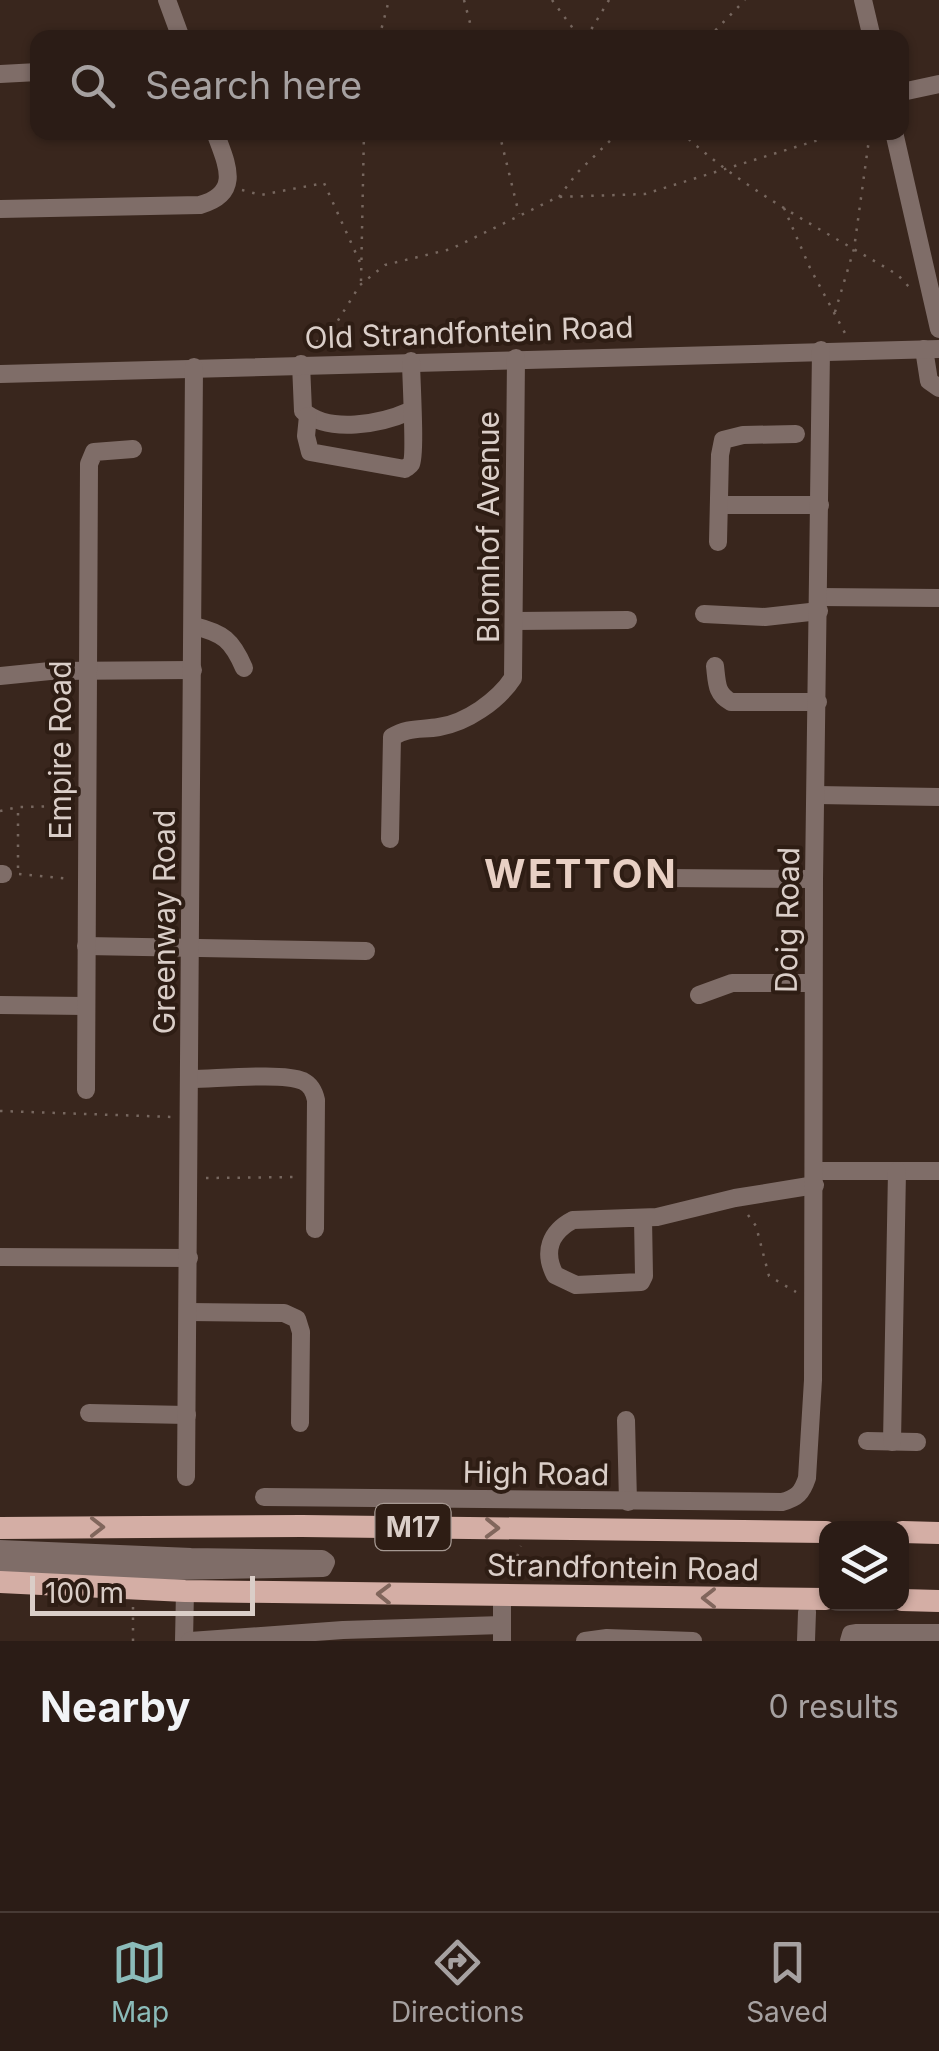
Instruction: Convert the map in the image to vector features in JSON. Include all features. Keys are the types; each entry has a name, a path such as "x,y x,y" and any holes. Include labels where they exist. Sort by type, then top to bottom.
{"main road":[{"name":"Strandfontein Road","path":"0,1528 302,1526 819,1532"},
{"path":"909,1532 939,1533"},
{"name":"Strandfontein Road","path":"0,1582 184,1591 816,1606"},
{"path":"909,1600 939,1601"}],"street":[{"path":"167,0 178,30"},
{"path":"863,0 870,30"},
{"path":"0,74 30,72"},
{"path":"909,90 939,84"},
{"path":"0,209 200,205 222,195 226,186 227,167 218,140"},
{"path":"896,140 930,252 939,329"},
{"path":"932,349 929,381 939,388"},
{"name":"Old Strandfontein Road","path":"0,374 194,367 300,358 411,361 932,349"},
{"name":"Doig Road","path":"803,1491 808,1478 811,1429 822,350"},
{"path":"300,358 303,411 308,416 329,423 382,420 410,410"},
{"name":"Blomhof Avenue","path":"390,838 392,737 408,729 455,723 502,692 514,673 516,358"},
{"path":"308,416 307,448 320,456 405,469 412,463 414,451 411,361"},
{"name":"Greenway Road","path":"186,1477 194,367"},
{"path":"320,456 329,423"},
{"path":"718,542 720,455 724,440 743,435 796,434"},
{"name":"Empire Road","path":"86,1090 89,464 94,452 134,449"},
{"path":"721,505 820,505"},
{"path":"704,614 765,618 819,604 939,598"},
{"path":"515,620 628,620"},
{"path":"194,626 227,638 244,668"},
{"path":"716,666 717,688 722,697 732,702 818,702"},
{"path":"0,676 194,670"},
{"path":"817,795 939,797"},
{"path":"666,878 814,879"},
{"path":"86,946 366,952"},
{"path":"699,995 732,984 814,983"},
{"path":"0,1006 85,1006"},
{"path":"191,1079 288,1078 307,1083 316,1100 315,1229"},
{"path":"892,1442 896,1171"},
{"path":"643,1218 641,1282 576,1286 555,1275 548,1259 549,1245 572,1220 643,1218 815,1178 939,1171"},
{"path":"0,1257 189,1258"},
{"path":"189,1312 284,1313 296,1320 301,1332 300,1423"},
{"path":"89,1413 187,1416"},
{"path":"626,1420 628,1502"},
{"path":"868,1441 917,1442"},
{"name":"High Road","path":"264,1496 782,1502 803,1491"},
{"path":"0,1549 326,1562 323,1568 174,1571 0,1566"},
{"path":"184,1591 187,1641 343,1630 502,1633 502,1596"},
{"path":"806,1641 816,1606"},
{"path":"848,1641 857,1632 939,1633"},
{"path":"585,1641 693,1641"}],"path":[{"path":"382,30 390,0"},
{"path":"464,0 472,30"},
{"path":"552,0 574,30"},
{"path":"591,30 608,0"},
{"path":"716,30 746,0"},
{"path":"360,285 364,140"},
{"path":"501,140 520,216"},
{"path":"558,197 612,140"},
{"path":"692,140 783,206 898,275 910,288"},
{"path":"300,358 329,335 360,285 385,266 451,249 558,197 645,194 820,140"},
{"path":"834,312 854,249 869,140"},
{"path":"226,186 261,196 324,183 363,269"},
{"path":"783,206 847,337"},
{"path":"0,811 87,806"},
{"path":"18,807 18,874 86,880"},
{"path":"0,1111 190,1116"},
{"path":"190,1178 316,1177"},
{"path":"734,1198 756,1226 769,1276 812,1302"},
{"path":"502,1596 528,1528"},
{"path":"133,1641 134,1600"}],"district":[{"name":"WETTON","path":"581,873"}]}
